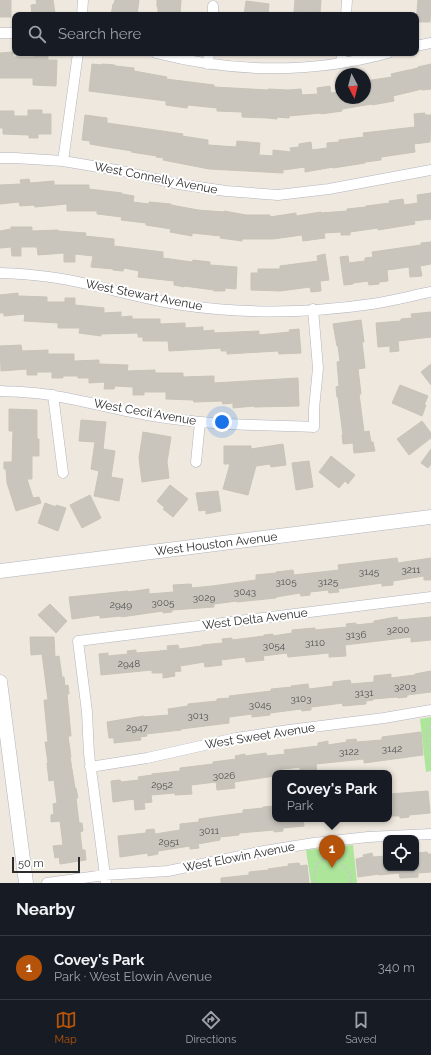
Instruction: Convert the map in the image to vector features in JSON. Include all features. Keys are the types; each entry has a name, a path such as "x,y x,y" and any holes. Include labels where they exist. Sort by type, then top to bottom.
{"main road":[{"name":"West Houston Avenue","path":"0,571 431,517"},
{"path":"0,682 4,745 26,883"}],"street":[{"path":"82,12 83,0"},
{"path":"346,12 347,0"},
{"path":"0,33 12,33"},
{"path":"419,45 431,43"},
{"path":"63,162 78,56"},
{"path":"169,56 208,64 277,69 310,67 341,58 370,58 377,56"},
{"path":"208,64 209,56"},
{"name":"West Connelly Avenue","path":"0,158 63,162 122,171 178,184 226,191 278,195 329,189 431,170"},
{"name":"West Stewart Avenue","path":"0,273 53,277 181,305 254,311 284,311 371,304 431,292"},
{"name":"West Cecil Avenue","path":"0,391 53,395 146,415 200,422 241,425 314,427 314,409 318,368 314,309"},
{"path":"53,395 64,473"},
{"path":"196,462 200,422"},
{"name":"West Delta Avenue","path":"90,767 87,712 78,641 431,597"},
{"name":"West Sweet Avenue","path":"90,767 147,758 236,738 431,710"},
{"path":"90,767 105,879"},
{"name":"West Elowin Avenue","path":"47,883 105,879 168,871 264,851 314,843 374,837 431,834"}],"path":[{"path":"431,726 427,731 426,739 431,750"},
{"path":"315,883 314,876 319,862 329,856 337,857 348,871 351,877 350,883"}],"green space":[{"path":"431,717 431,771 426,772 420,719"},
{"path":"353,845 357,883 311,883 306,850"}],"building":[{"path":"0,0 11,0 11,17 0,17"},
{"path":"36,0 53,0 55,12 32,12 31,5 37,4"},
{"path":"115,0 139,0 137,12 112,12"},
{"path":"157,0 181,0 180,12 158,12"},
{"path":"295,0 321,0 320,12 294,12"},
{"path":"418,0 431,0 430,22 419,22 419,12 417,12"},
{"path":"246,1 269,4 268,12 244,12"},
{"path":"12,52 13,57 48,56 48,60 57,60 56,86 33,85 33,78 0,78 0,53"},
{"path":"92,64 102,64 134,68 134,71 167,77 166,79 214,85 214,87 268,90 301,89 302,95 318,94 317,88 330,86 331,93 335,93 335,104 371,104 371,80 392,77 391,74 431,64 431,89 422,89 393,96 394,101 342,109 342,111 321,114 289,116 289,118 277,117 277,119 242,117 242,112 217,111 217,108 188,105 187,108 166,105 166,101 89,91"},
{"path":"28,110 42,110 42,114 51,114 51,134 38,134 38,138 29,138 29,135 3,134 3,128 0,128 0,111 14,111 14,116 28,116"},
{"path":"425,113 425,115 431,115 430,142 414,144 415,152 381,157 381,160 365,163 305,172 305,167 283,170 283,173 209,169 163,160 164,158 156,157 157,156 90,144 90,141 82,140 85,115 107,118 107,123 183,134 182,136 208,140 208,145 236,147 237,141 260,143 259,155 273,156 273,150 291,152 290,148 299,147 299,144 311,142 312,150 327,148 327,143 364,137 363,133 415,127 414,114"},
{"path":"29,179 30,183 54,181 54,185 89,185 89,189 134,196 133,202 171,204 198,210 224,211 246,215 270,215 270,217 296,213 296,216 321,212 347,211 347,209 390,203 389,201 403,199 404,205 418,203 417,195 431,193 431,219 414,221 415,224 378,230 378,228 350,232 350,235 341,235 341,232 324,233 325,238 303,241 302,235 273,239 242,239 242,241 220,238 221,236 192,233 192,236 170,232 171,229 146,225 146,223 121,220 122,217 97,214 97,211 67,211 67,204 35,207 34,205 20,206 19,202 0,204 0,185 21,184 20,180"},
{"path":"11,227 32,227 32,231 58,230 86,233 85,236 114,239 114,246 163,252 163,258 192,262 193,260 210,262 210,265 237,267 236,289 225,288 225,291 214,291 184,287 174,285 174,281 138,277 139,271 124,268 123,271 91,267 93,256 75,254 75,262 64,262 64,253 38,255 37,247 21,247 21,256 12,256 11,247 0,248 0,231 11,229"},
{"path":"431,242 431,264 420,266 422,276 410,277 409,267 387,270 388,281 379,282 379,284 369,285 368,281 344,285 340,257 348,256 349,263 365,261 365,258 373,257 372,252 421,245 421,243"},
{"path":"325,254 329,280 320,281 321,291 311,292 310,287 280,291 251,290 251,273 258,273 258,269 280,269 280,266 318,261 317,256"},
{"path":"18,293 18,296 47,297 47,302 65,302 65,298 75,298 75,305 104,308 104,313 121,312 121,317 132,316 132,319 160,319 160,324 185,323 185,328 203,327 203,331 214,330 214,333 259,331 259,335 290,332 289,330 299,329 301,353 279,354 278,351 227,354 227,351 221,351 221,348 169,351 168,341 143,341 143,337 138,337 138,333 101,334 101,336 79,333 80,328 58,328 58,323 24,321 25,314 4,316 4,313 0,313 0,295"},
{"path":"431,312 431,337 398,341 399,351 390,352 390,346 378,347 376,323 401,321 401,319 412,318 411,314"},
{"path":"361,320 365,368 358,369 361,394 359,394 364,432 369,431 371,442 373,442 375,451 354,453 353,443 343,444 336,387 339,386 337,362 340,361 333,324"},
{"path":"21,345 22,351 48,350 48,354 74,354 74,361 99,360 99,364 128,365 127,371 155,370 155,373 183,373 183,377 214,376 214,383 298,378 299,406 254,406 233,408 233,403 223,404 222,401 194,402 193,400 166,399 166,392 144,392 144,395 133,395 133,387 115,386 114,389 104,389 105,382 89,383 89,378 78,378 78,376 52,378 52,372 37,372 37,375 27,375 27,369 1,371 0,346"},
{"path":"431,364 431,385 421,372"},
{"path":"400,385 428,396 424,405 426,405 422,416 392,403"},
{"path":"9,409 37,410 37,439 39,439 39,456 32,456 32,479 27,479 33,498 39,497 41,503 16,511 7,483 6,469 4,469 4,462 12,462 13,431 9,431"},
{"path":"81,420 106,422 103,449 115,451 111,477 123,479 119,501 94,496 99,471 91,469 95,442 79,441"},
{"path":"422,421 431,433 431,438 409,455 397,439"},
{"path":"143,432 171,437 167,462 169,478 142,482 139,458"},
{"path":"283,444 286,465 271,467 270,464 256,466 248,495 223,489 230,464 224,464 224,446 251,446 251,449"},
{"path":"431,449 431,464 428,468 421,463"},
{"path":"331,456 355,475 348,484 345,481 339,488 319,472"},
{"path":"309,461 313,487 296,490 292,463"},
{"path":"170,485 188,499 173,517 163,509 165,508 157,501"},
{"path":"218,491 221,511 206,514 206,510 199,511 196,493"},
{"path":"90,495 101,518 82,528 70,505"},
{"path":"45,503 56,507 56,505 66,508 58,531 38,523"},
{"path":"397,558 398,563 431,558 431,580 424,580 424,576 393,581 393,585 382,586 382,583 338,589 339,592 329,593 328,590 310,592 310,595 301,596 300,593 276,598 214,604 214,607 172,610 172,612 163,613 163,611 121,617 100,618 100,615 72,619 69,597 149,589 149,594 174,592 173,585 191,584 192,588 212,586 256,580 256,575 293,570 294,575 339,570 338,565"},
{"path":"50,604 67,621 56,633 38,615"},
{"path":"397,617 398,620 431,617 431,640 411,642 411,637 345,645 346,656 329,657 329,653 288,657 287,653 263,656 264,660 246,662 245,657 221,660 222,665 205,667 204,662 180,666 181,671 174,672 175,676 163,678 163,673 152,673 152,670 101,675 99,654 108,653 108,656 128,654 127,651 136,650 136,653 161,651 168,650 167,646 178,645 179,649 223,643 222,639 232,638 232,640 273,634 273,636 292,633 292,630 315,628 315,630 347,627 346,624 356,623 356,625 374,623 374,621"},
{"path":"30,637 54,637 55,657 59,656 62,677 64,677 65,686 68,685 69,694 67,694 71,736 68,736 70,757 78,798 76,798 79,823 82,823 83,831 80,832 82,850 85,850 86,860 60,864 59,857 55,858 53,846 63,845 60,821 51,822 51,815 54,814 53,804 57,803 54,780 49,781 45,742 48,742 44,700 48,700 42,654 31,655"},
{"path":"431,671 431,692 407,695 407,697 373,699 366,701 366,704 343,706 342,703 311,707 311,710 302,711 301,709 270,713 270,715 252,717 252,714 229,717 229,723 146,734 147,736 140,737 141,740 114,743 114,738 109,738 107,722 144,716 169,715 168,709 188,706 188,704 217,701 217,699 230,698 229,696 271,691 271,689 292,687 291,686 308,684 309,689 333,686 333,682 350,680 351,684 374,682 374,676 391,674 391,678"},
{"path":"421,732 423,755 364,763 364,759 316,764 317,770 300,770 300,767 272,770 272,776 234,782 235,788 217,790 216,782 191,785 192,794 175,795 175,793 151,795 152,802 144,803 145,809 135,810 134,799 113,802 111,781 120,780 121,782 139,780 138,777 180,771 180,768 213,764 213,762 236,759 235,756 245,754 245,756 266,753 267,756 285,754 284,750 318,746 318,743 328,741 328,745 356,739 357,742 382,740 382,737"},
{"path":"428,791 430,813 409,815 409,817 400,818 400,816 392,816 392,794"},
{"path":"272,806 272,822 303,822 304,826 283,828 283,831 274,832 274,830 239,833 239,835 220,837 220,840 198,844 199,848 190,849 190,846 158,851 158,854 148,856 148,853 120,857 118,836 146,833 146,830 154,829 155,834 180,830 180,824 199,822 199,819 243,813 243,810"},
{"path":"427,852 428,854 431,854 431,872 418,873 418,877 400,878 399,873 358,877 356,859 364,857 363,855 372,853 373,857 383,856 383,871 419,871 419,853"},
{"path":"299,863 300,866 307,865 309,883 221,883 221,878 249,875 249,872 269,870 268,869 289,866 288,864"}],"place":[{"name":"Covey's Park","path":"332,868"}]}
